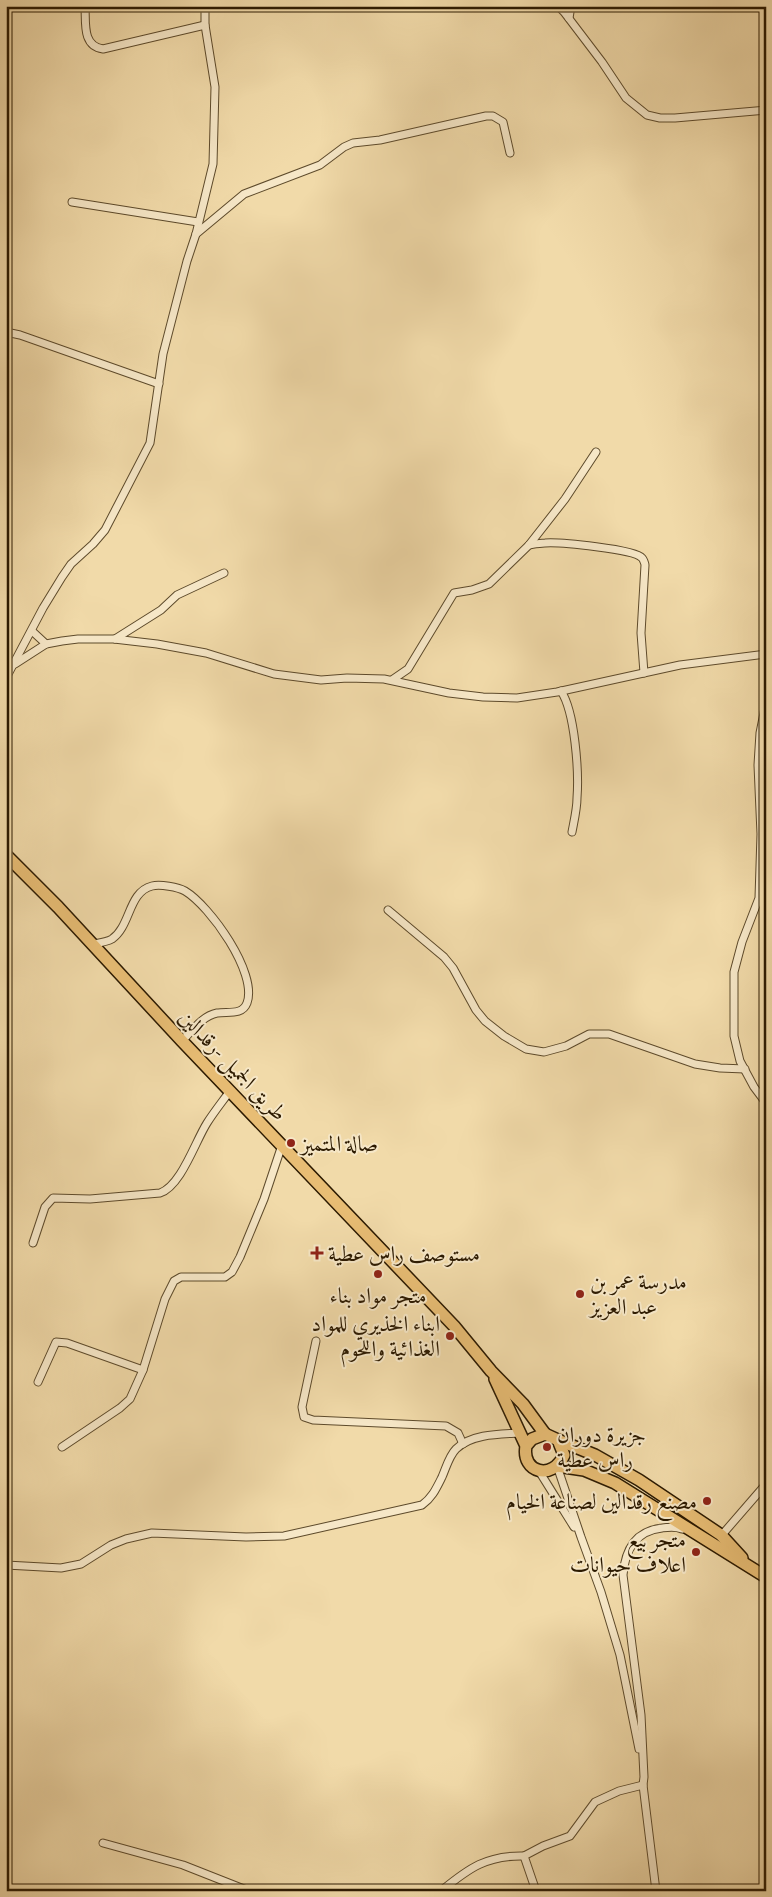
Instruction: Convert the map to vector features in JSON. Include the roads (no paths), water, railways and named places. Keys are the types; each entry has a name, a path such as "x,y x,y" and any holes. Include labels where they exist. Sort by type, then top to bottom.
{"main road":[{"name":"طريق الجميل -رقدالين","path":"6,855 93,944 182,1041 454,1326 491,1371"},
{"path":"491,1371 526,1446 525,1451 530,1466 539,1471 549,1471 557,1466 564,1455 558,1440"},
{"path":"491,1371 523,1404 545,1434 595,1455 639,1480 719,1544 766,1577"},
{"path":"526,1446 536,1436 545,1434"},
{"path":"557,1466 584,1470 615,1483 719,1544 748,1565"}],"street":[{"path":"85,6 86,36 90,44 95,48 103,49 205,25"},
{"path":"6,678 62,577 71,564 105,530 150,443 163,354 213,164 215,87 205,25 205,6"},
{"path":"558,6 602,62 626,98 647,115 660,118 675,118 766,110"},
{"path":"569,18 571,6"},
{"path":"196,234 244,194 320,165 353,143 380,140 486,116 494,116 503,122 510,153"},
{"path":"72,202 198,222"},
{"path":"6,332 20,335 159,384"},
{"path":"392,680 408,670 454,593 472,590 488,584 529,544 565,499 596,452"},
{"path":"529,544 546,542 586,546 624,551 636,554 642,558 645,565 641,633 644,673"},
{"path":"114,639 161,610 177,595 224,573"},
{"path":"32,631 46,644"},
{"path":"15,664 46,644 70,640 114,639 157,644 206,654 274,674 321,680 365,678 392,680 449,693 517,698 561,691 680,665 766,654"},
{"path":"561,691 570,710 576,762 578,798 572,832"},
{"path":"766,703 760,733 758,766 762,896 742,942 734,972 734,1036 740,1061 754,1087 766,1103"},
{"path":"93,944 112,939 121,928 136,898 144,888 154,885 184,890 198,902 235,949 245,969 248,992 247,1003 244,1009 236,1012 207,1016 182,1041"},
{"path":"388,910 444,957 453,968 476,1010 485,1021 504,1036 526,1049 544,1052 566,1046 589,1034 609,1034 695,1064 745,1069"},
{"path":"33,1243 45,1207 53,1198 90,1199 166,1191 175,1181 207,1124 230,1091"},
{"path":"62,1447 120,1408 130,1399 143,1370 164,1300 174,1281 181,1277 224,1277 236,1266 264,1199 282,1145"},
{"path":"316,1341 302,1407 304,1416 313,1420 446,1426 458,1433 463,1444"},
{"path":"38,1382 56,1342 67,1343 143,1370"},
{"path":"6,1565 61,1568 81,1564 111,1545 126,1539 152,1533 246,1537 284,1536 422,1505 430,1500 452,1454 463,1444 491,1435 520,1433"},
{"path":"557,1466 580,1538 602,1592 620,1655 644,1776"},
{"path":"539,1471 580,1538"},
{"path":"656,1891 643,1785 641,1715 622,1575 624,1560 632,1542 652,1529 676,1527 719,1544 766,1484"},
{"path":"441,1891 458,1877 493,1858 524,1856 542,1846 570,1836 595,1802 619,1791 643,1785"},
{"path":"102,1843 183,1865 249,1891"},
{"path":"524,1856 536,1891"}],"place":[{"name":"صالة المتميز","path":"291,1143"},
{"name":"مستوصف راس عطية","path":"317,1253"},
{"name":"متجر مواد بناء","path":"378,1274"},
{"name":"مدرسة عمر بن عبد العزيز","path":"580,1294"},
{"name":"ابناء الخذيري للمواد الغذائية واللحوم","path":"450,1336"},
{"name":"جزيرة دوران راس عطية","path":"547,1447"},
{"name":"مصنع رقدالين لصناعة الخيام","path":"707,1501"},
{"name":"متجر بيع اعلاف حيوانات","path":"696,1552"}]}
